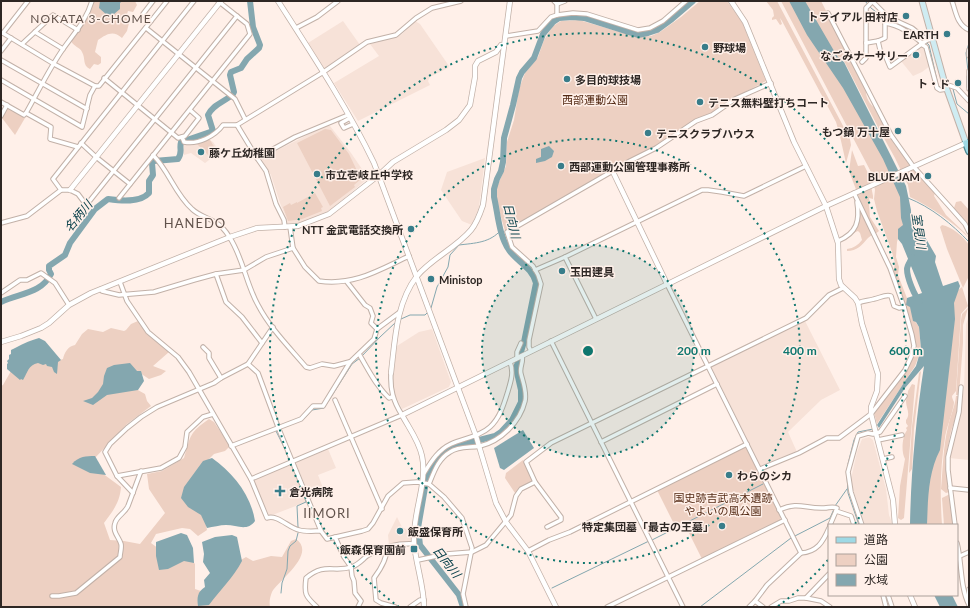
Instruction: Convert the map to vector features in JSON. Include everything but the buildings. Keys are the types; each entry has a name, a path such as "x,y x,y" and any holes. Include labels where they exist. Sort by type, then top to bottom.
{"main road":[{"path":"922,1 946,86 968,143 969,151"}],"street":[{"path":"28,1 2,32 54,64 95,86"},
{"path":"26,113 54,64 78,30 88,13 92,1"},
{"path":"151,21 143,14 153,1"},
{"path":"1,80 33,100 82,127 90,95 95,86 98,86 166,2 161,1"},
{"path":"61,190 52,179 194,1"},
{"path":"70,190 179,54 219,1 247,24 250,34 120,198"},
{"path":"278,1 349,116 379,175 479,445 496,502 506,522 528,551 556,607"},
{"path":"296,28 317,16 338,1"},
{"path":"182,137 184,142 190,144 214,135 223,125 237,124 322,72 367,42 396,35 416,18 432,8 461,1"},
{"path":"424,607 418,560 414,544 415,516 424,473 424,463 420,448 392,397 390,382 397,326 405,297 417,276 470,231 479,218 483,205 510,1"},
{"path":"556,15 556,3 565,1"},
{"path":"506,36 538,31 551,17 556,15 579,13 638,30 650,28 663,21 686,1"},
{"path":"731,1 745,22 794,142 826,206 838,241 840,279 843,288 858,303 862,324 878,374 877,391 872,404 871,414 893,500 894,524"},
{"path":"952,1 960,24 969,30"},
{"path":"862,62 866,58 866,8 872,2 888,17 912,28 927,40"},
{"path":"828,14 892,135 913,166 955,213 969,232"},
{"path":"22,44 53,15 78,30"},
{"path":"1,223 27,216 61,190 70,190 78,194 84,202 88,204 238,16"},
{"path":"866,43 885,38 885,22 888,17"},
{"path":"885,22 908,31 926,48 937,88 940,90 946,86 957,88 969,101"},
{"path":"146,28 236,99 245,119"},
{"path":"35,32 64,49"},
{"path":"1,51 11,38"},
{"path":"878,41 881,54 885,55 890,67 922,43 933,39"},
{"path":"1,342 42,328 69,305 84,296 230,237 257,228 298,226 329,214 379,175 393,162 459,120 470,105 475,77 475,66 478,61 496,52 501,46 504,46"},
{"path":"969,50 969,56"},
{"path":"1,60 42,85 87,109"},
{"path":"969,71 969,90"},
{"path":"104,78 178,138 185,136 199,118 190,110"},
{"path":"531,351 529,347 529,340 541,284 533,266 512,247 507,232 630,161 656,148 696,121 712,115 735,99 771,83"},
{"path":"1,102 24,115 26,113 51,127 50,139 80,145 130,184"},
{"path":"1,116 6,105"},
{"path":"349,116 341,123 344,128 353,124"},
{"path":"257,158 295,137 349,116"},
{"path":"237,124 269,177 276,204 287,227 292,248 305,267 319,281 347,282 367,276 409,256"},
{"path":"251,479 350,437 458,388 826,206 855,194 913,166 968,143"},
{"path":"153,155 160,162 177,191 191,209 213,221 230,237 258,305 273,327 306,367 310,368 322,364 334,366 350,362"},
{"path":"535,270 565,257 702,190 744,196 806,166"},
{"path":"613,172 801,553"},
{"path":"838,241 850,234 858,219 855,194"},
{"path":"760,469 799,453 827,438 839,438 871,414 905,370 911,357 914,346 904,307 890,268 855,194"},
{"path":"101,289 102,291 119,295 154,292 216,274 244,270 266,257 292,248"},
{"path":"565,257 596,319"},
{"path":"1,293 20,280 27,280 41,273 49,278 58,287 69,305"},
{"path":"216,274 226,302 242,317 262,343"},
{"path":"120,282 132,310 148,332 178,357 198,389 251,479 267,518 276,518 299,530 321,531"},
{"path":"347,282 365,305 370,308 373,316 371,323 378,329"},
{"path":"547,527 561,520 561,517 535,482 526,462 551,443 806,318 829,295 843,288"},
{"path":"858,303 866,299 872,300 887,295 891,296 894,306 899,308 904,307"},
{"path":"231,446 301,419 313,406 323,406 350,362 374,339 378,329 400,312"},
{"path":"133,493 117,476 105,452 110,444 142,417 157,407 214,383 248,364 273,327"},
{"path":"551,341 683,607"},
{"path":"429,484 436,465 449,452 455,449 487,444 503,435 516,422 525,400 525,392 520,370 522,362 517,352 521,343"},
{"path":"203,347 209,353 209,358 221,378"},
{"path":"359,354 376,383 389,398 392,397"},
{"path":"424,473 435,456 443,449 451,444 476,437 490,427 498,417 512,380 513,372 510,362"},
{"path":"248,364 258,373 292,462 321,531 326,539 368,529 382,509 388,496 403,483 409,482 429,484 444,497 462,518 472,548 468,563 464,594 466,607"},
{"path":"601,442 717,384"},
{"path":"955,524 948,470 948,456 959,412 961,387"},
{"path":"862,524 851,492 848,472 858,436 868,433 876,434 880,432 905,396"},
{"path":"336,400 350,437 382,509"},
{"path":"117,476 161,468 179,458 185,447 187,432 203,417 213,414"},
{"path":"878,440 902,435"},
{"path":"528,551 747,444"},
{"path":"883,459 892,457"},
{"path":"52,596 76,592 120,557 121,545 115,535 115,523 126,511 140,471"},
{"path":"418,560 446,554 472,552 486,545 506,522 513,509 516,496 521,489 535,482"},
{"path":"950,488 969,490"},
{"path":"780,510 795,504 825,509 835,509 851,516 854,524"},
{"path":"831,524 835,509"},
{"path":"607,607 784,520"},
{"path":"749,607 801,553 809,553 815,550 828,530"},
{"path":"335,537 340,549 351,567 355,593 361,601 358,607"},
{"path":"317,607 305,595 306,578 319,570 351,567 360,563 373,553 387,548 403,544 414,544"},
{"path":"958,547 964,592 968,603"},
{"path":"387,548 387,554 380,570 374,578 375,596 376,600 395,607"},
{"path":"960,556 969,552"},
{"path":"806,598 828,575"},
{"path":"968,603 969,589"},
{"path":"883,596 886,607"},
{"path":"888,596 892,607"},
{"path":"910,596 915,607"},
{"path":"771,607 780,601 789,601 798,598 821,600 830,607"},
{"path":"410,607 420,600 424,600"},
{"path":"755,601 763,607"}],"shaded area":[{"path":"343,21 360,45 324,69 308,43"},
{"path":"415,21 420,24 449,66 448,68 430,77 428,81 430,85 358,121 334,83 379,56 370,44 397,37"},
{"path":"922,45 925,48 930,66 913,76 901,61"},
{"name":"市立壱岐丘中学校","path":"325,126 330,126 351,153 367,179 327,213 300,223 287,223 271,175 262,158"},
{"name":"藤ケ丘幼稚園","path":"208,139 213,142 222,155 221,156 213,157 205,163 191,153 184,155 182,144 190,145"},
{"path":"485,158 479,207 472,225 462,221 441,190 447,172"},
{"path":"969,316 969,460 949,458 964,390 966,324"},
{"path":"805,321 840,390 821,400 788,432 797,452 760,466 711,366"},
{"path":"432,329 451,382 449,387 402,409 395,395 392,384 397,346 419,332"},
{"path":"869,437 873,440 886,489 889,515 892,523 890,524 865,524 851,479 857,452 862,439"},
{"name":"倉光病院","path":"328,449 336,468 318,475 325,493 311,499 296,464 297,462"},
{"name":"倉光病院","path":"291,465 306,502 269,515 253,480"},
{"name":"飯盛保育所","path":"397,517 402,527 412,532 412,542 389,545 388,535"}],"green space":[{"path":"93,1 135,1 137,5 133,12 128,11 126,17 129,23 127,31 122,38 116,34 110,34 98,40 95,52 101,57 101,63 98,65 94,64 90,69 85,64 81,50 71,41 89,13"},
{"name":"西部運動公園","path":"700,1 727,1 742,22 766,81 732,99 710,114 695,120 654,147 505,231 497,203 496,189 506,166 507,142 514,120 519,89 525,73 538,57 544,40 553,26 561,21 579,20 637,37 651,36 660,32 681,17"},
{"path":"766,1 777,1 850,139 851,145 846,163 836,122 782,21 780,18 782,24 780,25 776,19 772,20 774,16 773,10"},
{"path":"781,1 791,1 844,87 884,157 902,197 905,226 900,230 897,242 896,257 899,267 898,275 915,321 919,327 921,350 915,366 877,424 874,413 903,375 914,352 909,318 893,274 895,263 877,211 874,199 875,190 871,172"},
{"path":"804,1 821,1 866,89 868,100 876,109 890,138 915,172 935,193 934,196 946,215 969,238 941,215 910,197 908,185 895,158 844,61 838,57 835,57"},
{"path":"8,108 25,118 15,135 2,118"},
{"path":"325,129 331,130 349,154 361,179 354,185 355,187 330,206 297,143"},
{"path":"210,140 218,153 209,156 197,144"},
{"path":"852,150 858,166 864,165 869,175 873,196 873,199 869,198 870,217 879,231 869,237 856,249 847,251 847,249 856,246 862,240 858,231 842,241 859,220 858,207 866,216 849,171"},
{"path":"315,193 323,207 321,208 322,211 302,219 288,221 283,207 290,203 291,205 297,203"},
{"path":"961,201 969,210 969,223 967,225 954,208 956,202"},
{"path":"942,225 957,232 969,245 969,276 963,288 947,249 940,227"},
{"path":"962,287 968,306 961,314 956,391 952,396 954,405 943,449 941,482 942,524 924,524 952,302 957,291"},
{"path":"968,308 963,325 959,395 956,395 961,320 962,314"},
{"path":"138,321 154,340 169,352 153,366 166,371 161,375 149,379 140,373 136,389 145,394 147,401 151,406 127,424 94,459 102,473 121,487 118,502 104,523 110,540 140,544 165,513 149,489 147,474 162,471 184,458 194,431 209,419 214,422 230,446 225,451 214,454 206,462 204,515 207,530 198,536 190,529 182,528 156,534 151,543 170,554 192,560 195,564 195,589 207,593 234,564 246,557 253,561 271,556 282,557 291,541 296,539 301,545 302,552 299,559 272,592 270,607 1,607 1,386 11,371 29,366 35,361 57,361 63,359 67,350 75,345 82,334 88,329 103,332 111,328 124,331 131,324"},
{"path":"921,371 914,429 912,469 909,473 912,426 919,373"},
{"path":"912,384 915,385 904,518 901,520 898,518 900,486 905,459 903,444 904,436 907,430 906,428 908,426 906,423 908,413 906,400 908,391"},
{"path":"956,396 959,396 957,413 951,431 945,461 949,492 946,493 941,489 944,450 946,435"},
{"name":"国史跡吉武高木遺跡 やよいの風公園","path":"747,447 781,517 780,520 702,559 684,523 675,526 657,490"},
{"path":"523,460 533,480 515,493 505,478 506,473"},
{"path":"950,494 954,524 944,524 942,498"}],"water":[{"path":"100,1 122,1 120,3 120,9 114,14 108,16 99,8"},
{"path":"789,1 805,1 837,56 844,62 906,186 911,210 911,219 917,236 925,237 936,256 935,262 943,286 958,281 960,286 954,303 955,319 940,450 931,477 928,496 927,524 910,524 914,445 924,366 905,388 879,428 877,425 916,366 921,349 919,327 916,322 913,321 910,307 906,305 907,298 922,293 902,244 898,239 898,229 903,225 901,218 900,197 883,159 843,88 807,35"},
{"path":"549,146 554,151 552,157 545,161 536,163 536,159 541,157 541,149"},
{"path":"39,338 45,341 61,360 58,362 57,374 54,372 52,367 47,366 46,364 43,365 38,363 32,365 23,380 20,380 7,369 7,361 9,359 9,355 11,354 11,350"},
{"path":"130,363 137,371 141,371 144,381 138,390 107,395 93,405 83,401 92,398 98,392 103,384 107,368 114,365"},
{"path":"523,430 534,448 504,470 500,468 494,448"},
{"path":"95,456 106,475 90,473 72,464 80,458"},
{"path":"212,458 234,478 250,502 255,521 249,526 242,527 224,525 207,528 201,515 188,507 181,498 184,487 203,461"},
{"path":"181,533 187,535 193,548 194,563 184,561 168,569 159,570 156,556 156,542"},
{"path":"232,535 237,537 242,561 231,578 209,605 198,606 198,595 205,587 204,580 210,573 203,562 204,554 202,542 215,537"},
{"path":"934,596 952,596 958,607 940,607"}],"waterway":[{"name":"名柄川","path":"1,302 42,286 51,274 49,266 65,255 70,243 95,209 108,199 124,201 136,200 149,193 149,181 153,175 152,163 154,161 178,159 181,142 213,131 208,115 213,108 233,94 234,92 230,75 231,72 241,68 260,45 253,27 250,1"},
{"name":"日向川","path":"463,607 459,595 420,545 418,528 427,476 437,457 448,448 495,436 512,420 521,402 521,390 516,368 524,342 536,283 534,277 528,269 509,250 503,238 494,197 494,189 503,162 504,138 519,78 534,58 543,34 553,22 559,18 584,18 638,35 657,30 693,1"},
{"path":"865,1 885,19"},
{"path":"888,21 907,28"},
{"path":"915,32 929,45 938,85 941,88"},
{"path":"968,71 966,53 969,43"},
{"path":"967,76 967,87 969,93"},
{"path":"953,89 957,104 969,114"},
{"path":"908,198 925,206 941,217 969,242"},
{"path":"431,308 437,287 448,267 450,255 459,245 487,240 492,238 501,230"},
{"name":"室見川","path":"912,257 907,268 907,272 913,291 920,301"},
{"path":"401,319 410,315 425,315 428,312"},
{"path":"362,356 395,323"},
{"path":"304,419 312,410 324,408 352,364 360,358"},
{"path":"848,464 854,440 858,432 873,429"},
{"path":"276,431 285,449"},
{"path":"847,475 848,493 859,524"},
{"path":"298,527 297,506 306,502 300,484"},
{"path":"652,540 763,484"},
{"path":"835,506 847,489"},
{"path":"700,607 791,538 830,518 834,509"},
{"path":"281,593 282,583 287,569 288,551 290,546 296,541 298,533"},
{"path":"552,588 649,541"},
{"path":"886,596 890,607"}],"place":[{"name":"トライアル 田村店","path":"906,16"},
{"name":"EARTH","path":"947,34"},
{"name":"野球場","path":"705,47"},
{"name":"なごみナーサリー","path":"916,55"},
{"name":"多目的球技場","path":"567,79"},
{"name":"ト・ド","path":"958,83"},
{"name":"テニス無料壁打ちコート","path":"700,102"},
{"name":"もつ鍋 万十屋","path":"898,131"},
{"name":"テニスクラブハウス","path":"648,133"},
{"name":"藤ケ丘幼稚園","path":"201,152"},
{"name":"西部運動公園管理事務所","path":"561,166"},
{"name":"市立壱岐丘中学校","path":"317,174"},
{"name":"BLUE JAM","path":"928,176"},
{"name":"NTT 金武電話交換所","path":"411,229"},
{"name":"玉田建具","path":"562,271"},
{"name":"Ministop","path":"431,279"},
{"name":"わらのシカ","path":"729,475"},
{"name":"倉光病院","path":"280,491"},
{"name":"特定集団墓「最古の王墓」","path":"722,526"},
{"name":"飯盛保育所","path":"400,531"},
{"name":"飯森保育園前","path":"414,549"}],"district":[{"name":"NOKATA 3-CHOME","path":"91,18"},
{"name":"HANEDO","path":"195,223"},
{"name":"IIMORI","path":"327,513"}]}
